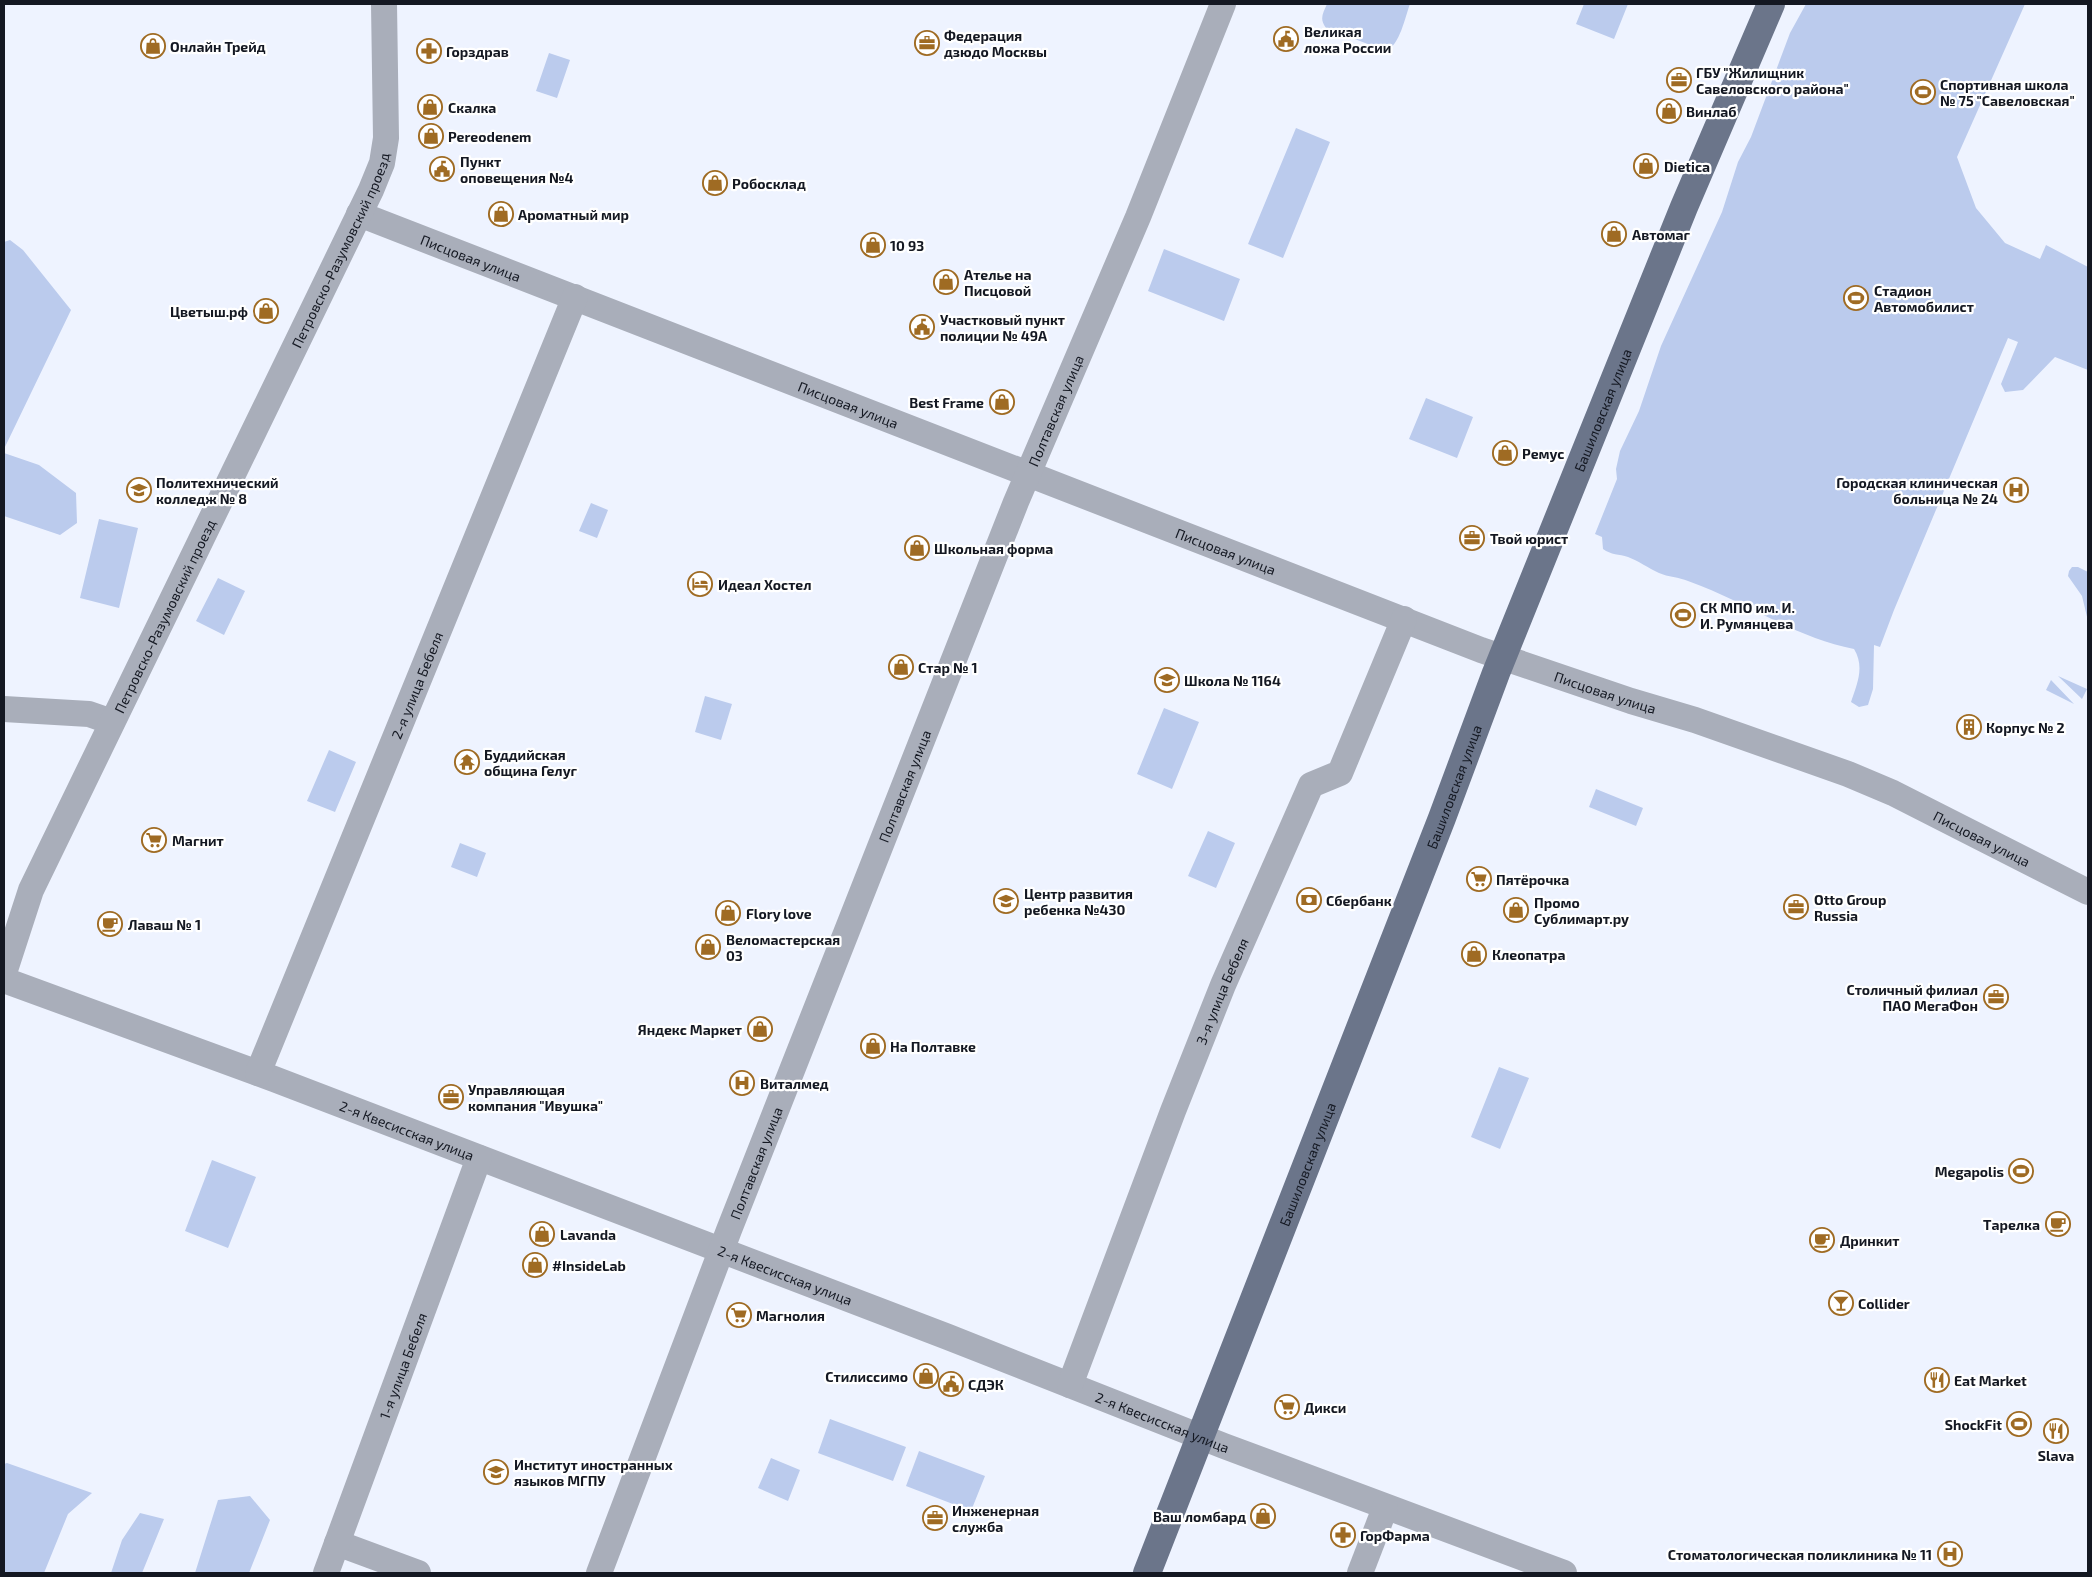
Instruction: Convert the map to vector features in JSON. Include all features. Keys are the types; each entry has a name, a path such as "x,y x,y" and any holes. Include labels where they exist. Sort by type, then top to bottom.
{"main road":[{"name":"Башиловская улица","path":"1147,1573 1503,657 1684,208 1771,4"}],"street":[{"name":"Петровско-Разумовский проезд","path":"4,972 32,890 382,163 386,138 384,4"},
{"name":"Полтавская улица","path":"599,1573 722,1251 1029,474 1138,218 1223,4"},
{"name":"Писцовая улица","path":"359,214 1503,657 1631,701 1696,720 1848,774 1893,793 2088,892"},
{"name":"2-я улица Бебеля","path":"258,1073 575,297"},
{"name":"3-я улица Бебеля","path":"1070,1385 1173,1111 1223,985 1312,785 1340,773 1404,619"},
{"path":"4,709 89,714 112,722"},
{"name":"2-я Квесисская улица","path":"4,980 258,1073 1385,1508 1564,1573"},
{"name":"1-я улица Бебеля","path":"326,1573 479,1158"},
{"path":"1360,1573 1385,1508"},
{"path":"337,1543 418,1573"}],"shaded area":[{"path":"1327,4 1410,4 1395,43 1386,51 1326,28 1322,19"},
{"path":"1584,4 1628,4 1614,39 1576,24"},
{"name":"Стадион Автомобилист","path":"1806,4 2025,4 1957,157 1976,208 2005,243 2040,259 2046,245 2088,267 2088,370 2055,357 2023,390 2005,392 2001,384 2018,342 2008,338 1880,647 1874,645 1873,689 1868,705 1859,707 1851,702 1859,676 1859,662 1854,649 1811,637 1709,589 1659,573 1636,560 1609,552 1603,549 1602,537 1595,534 1617,479 1616,469 1620,451 1639,411 1661,346 1722,212 1738,162 1751,137 1790,33"},
{"path":"549,53 570,60 557,98 536,91"},
{"path":"1296,128 1330,142 1283,258 1248,244"},
{"path":"10,240 23,250 71,310 4,449 4,242"},
{"path":"1164,249 1240,279 1224,321 1148,291"},
{"path":"1426,398 1473,417 1457,458 1409,439"},
{"path":"4,453 39,465 76,493 77,523 60,535 4,516"},
{"path":"591,503 608,510 597,538 579,531"},
{"path":"99,519 138,528 119,608 80,598"},
{"path":"2072,567 2078,567 2088,572 2088,621 2082,596 2068,576"},
{"path":"218,578 245,591 224,635 196,621"},
{"path":"2058,676 2087,689 2082,699"},
{"path":"2051,680 2074,704 2046,690"},
{"path":"705,696 732,704 721,740 695,732"},
{"path":"1164,708 1199,722 1172,789 1137,774"},
{"path":"329,750 356,762 335,812 307,801"},
{"path":"1596,789 1643,808 1636,826 1589,807"},
{"path":"1208,831 1235,843 1216,888 1188,876"},
{"path":"460,843 486,853 477,877 451,867"},
{"path":"1499,1067 1529,1078 1500,1149 1471,1137"},
{"path":"212,1160 256,1177 228,1248 185,1231"},
{"path":"830,1419 906,1447 893,1481 818,1453"},
{"path":"919,1451 985,1476 971,1511 906,1486"},
{"path":"771,1458 800,1470 788,1501 758,1488"},
{"path":"7,1463 92,1493 68,1514 44,1573 4,1573 4,1464"},
{"path":"250,1496 270,1520 249,1573 195,1573 218,1500"},
{"path":"140,1513 164,1519 142,1573 111,1573 122,1540"}],"place":[{"name":"Великая ложа России","path":"1286,39"},
{"name":"Федерация дзюдо Москвы","path":"927,43"},
{"name":"Онлайн Трейд","path":"153,46"},
{"name":"Горздрав","path":"429,51"},
{"name":"ГБУ \"Жилищник Савеловского района\"","path":"1679,80"},
{"name":"Спортивная школа № 75 \"Савеловская\"","path":"1923,92"},
{"name":"Скалка","path":"430,107"},
{"name":"Винлаб","path":"1669,111"},
{"name":"Pereodenem","path":"431,136"},
{"name":"Dietica","path":"1646,166"},
{"name":"Пункт оповещения №4","path":"442,169"},
{"name":"Робосклад","path":"715,183"},
{"name":"Ароматный мир","path":"501,214"},
{"name":"Автомаг","path":"1614,234"},
{"name":"10 93","path":"873,245"},
{"name":"Ателье на Писцовой","path":"946,282"},
{"name":"Стадион Автомобилист","path":"1856,298"},
{"name":"Цветыш.рф","path":"266,311"},
{"name":"Участковый пункт полиции № 49А","path":"922,327"},
{"name":"Best Frame","path":"1002,402"},
{"name":"Ремус","path":"1505,453"},
{"name":"Политехнический колледж № 8","path":"139,490"},
{"name":"Городская клиническая больница № 24","path":"2016,490"},
{"name":"Твой юрист","path":"1472,538"},
{"name":"Школьная форма","path":"917,548"},
{"name":"Идеал Хостел","path":"700,584"},
{"name":"СК МПО им. И. И. Румянцева","path":"1683,615"},
{"name":"Стар № 1","path":"901,667"},
{"name":"Школа № 1164","path":"1167,680"},
{"name":"Корпус № 2","path":"1969,727"},
{"name":"Буддийская община Гелуг","path":"467,762"},
{"name":"Магнит","path":"154,840"},
{"name":"Пятёрочка","path":"1479,879"},
{"name":"Сбербанк","path":"1309,900"},
{"name":"Центр развития ребенка №430","path":"1006,901"},
{"name":"Otto Group Russia","path":"1796,907"},
{"name":"Промо Сублимарт.ру","path":"1516,910"},
{"name":"Flory love","path":"728,913"},
{"name":"Лаваш № 1","path":"110,924"},
{"name":"Веломастерская 03","path":"708,947"},
{"name":"Клеопатра","path":"1474,954"},
{"name":"Столичный филиал ПАО МегаФон","path":"1996,997"},
{"name":"Яндекс Маркет","path":"760,1029"},
{"name":"На Полтавке","path":"873,1046"},
{"name":"Виталмед","path":"742,1083"},
{"name":"Управляющая компания \"Ивушка\"","path":"451,1097"},
{"name":"Megapolis","path":"2021,1171"},
{"name":"Тарелка","path":"2058,1224"},
{"name":"Lavanda","path":"542,1234"},
{"name":"Дринкит","path":"1822,1240"},
{"name":"#InsideLab","path":"535,1265"},
{"name":"Collider","path":"1841,1303"},
{"name":"Магнолия","path":"739,1315"},
{"name":"Стилиссимо","path":"926,1376"},
{"name":"Eat Market","path":"1937,1380"},
{"name":"СДЭК","path":"951,1384"},
{"name":"Дикси","path":"1287,1407"},
{"name":"ShockFit","path":"2019,1424"},
{"name":"Slava","path":"2056,1431"},
{"name":"Институт иностранных языков МГПУ","path":"496,1472"},
{"name":"Ваш ломбард","path":"1263,1516"},
{"name":"Инженерная служба","path":"935,1518"},
{"name":"ГорФарма","path":"1343,1535"},
{"name":"Стоматологическая поликлиника № 11","path":"1950,1554"}]}
